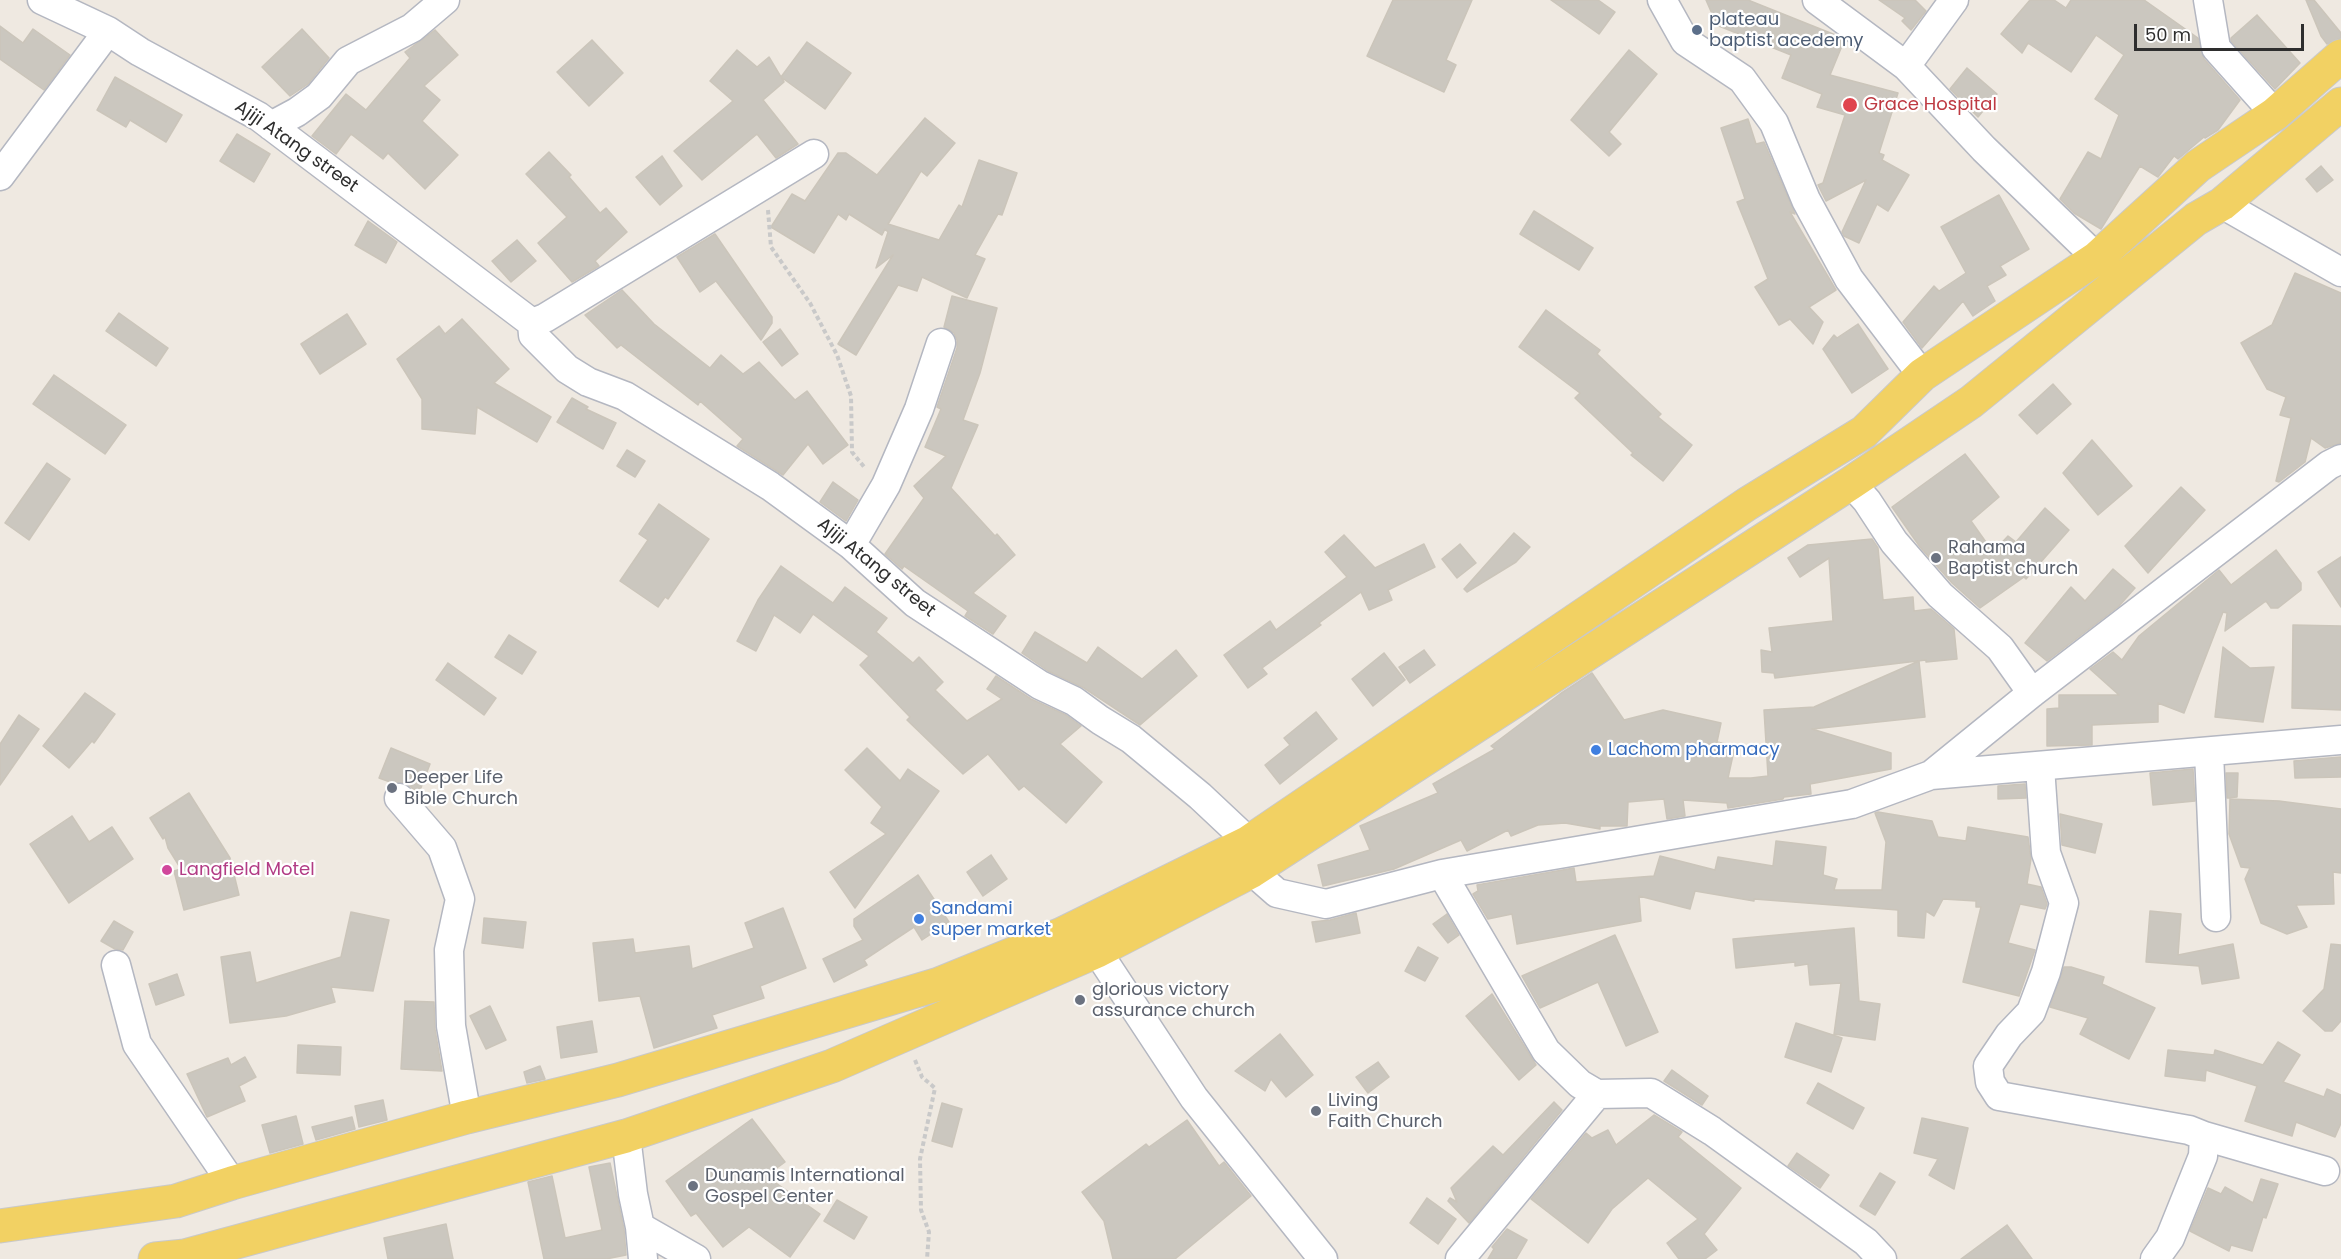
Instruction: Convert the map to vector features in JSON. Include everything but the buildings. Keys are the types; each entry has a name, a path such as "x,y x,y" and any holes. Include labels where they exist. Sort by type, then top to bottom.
{"main road":[{"path":"0,1226 176,1201 467,1116 618,1080 939,984 1250,856 1747,504 1864,432 1922,375 2097,258 2201,164 2275,114 2341,56"},
{"path":"155,1259 185,1256 626,1136 832,1066 1097,951 1851,483 1971,402 2196,219 2222,204 2341,104"}],"street":[{"name":"Ajiji Atang street","path":"42,0 108,32 140,52 258,116 532,323 533,335 567,369 588,382 625,396 770,486 851,545 915,603 1040,685 1074,702 1131,739 1200,796 1250,856 1277,893 1326,904 1442,874 1852,804 1931,775"},
{"path":"271,126 297,112 319,96 348,61 412,28 445,0"},
{"path":"1662,0 1686,41 1742,79 1774,123 1806,200 1849,279 1922,375"},
{"path":"1817,0 1906,66 1984,149 2097,258"},
{"path":"1906,66 1954,0"},
{"path":"2208,0 2216,48 2275,114"},
{"path":"0,176 108,32"},
{"path":"532,323 545,318 814,154"},
{"path":"2222,204 2341,272"},
{"path":"851,545 883,490 919,409 941,344"},
{"path":"1931,775 2032,693 2320,472 2341,459"},
{"path":"1851,483 1867,501 1894,542 1940,595 2000,648 2032,693"},
{"path":"1931,775 2341,740"},
{"path":"2210,752 2216,917"},
{"path":"2040,767 2046,853 2064,903 2046,972 2031,1012 2009,1035 1988,1066 1990,1082 1999,1096 2189,1130 2325,1171"},
{"path":"399,798 442,848 460,899 449,950 451,1026 467,1116"},
{"path":"1442,874 1545,1051 1580,1084 1597,1094 1651,1093 1731,1145 1866,1242 1882,1259"},
{"path":"1097,951 1194,1098 1323,1259"},
{"path":"116,965 137,1044 232,1183"},
{"path":"1460,1259 1597,1094"},
{"path":"626,1136 643,1259"},
{"path":"2155,1259 2170,1238 2203,1156 2204,1136"},
{"path":"640,1227 696,1259"}],"path":[{"path":"766,183 771,247 810,303 837,355 851,396 852,452 883,490"},
{"path":"904,1035 922,1077 935,1088 920,1159 921,1210 929,1232 927,1259"}],"place":[{"name":"plateau baptist acedemy","path":"1697,30"},
{"name":"Grace Hospital","path":"1850,105"},
{"name":"Rahama Baptist church","path":"1936,558"},
{"name":"Lachom pharmacy","path":"1596,750"},
{"name":"Deeper Life Bible Church","path":"392,788"},
{"name":"Langfield Motel","path":"167,870"},
{"name":"Sandami super market","path":"919,919"},
{"name":"glorious victory assurance church","path":"1080,1000"},
{"name":"Living Faith Church","path":"1316,1111"},
{"name":"Dunamis International Gospel Center","path":"693,1186"}]}
